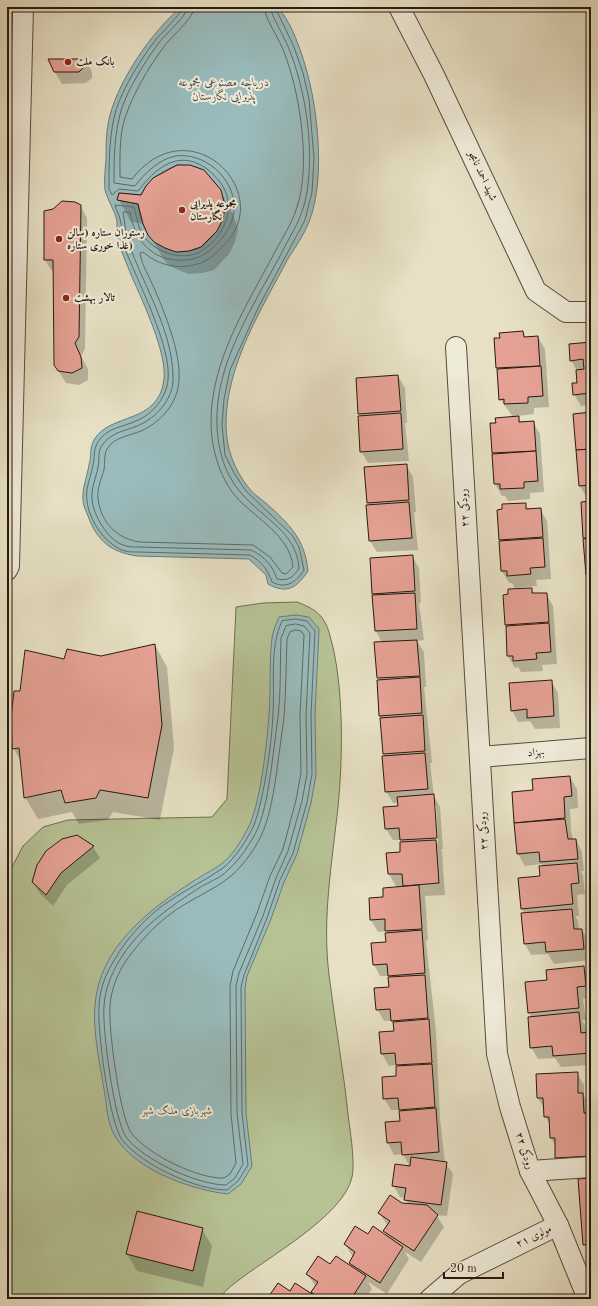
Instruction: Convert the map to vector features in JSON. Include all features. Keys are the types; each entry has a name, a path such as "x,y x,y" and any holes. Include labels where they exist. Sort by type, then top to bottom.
{"street":[{"path":"7,570 9,566 9,474 23,7"},
{"name":"شهید احمد نامجو","path":"399,7 437,82 536,291 566,312 591,312"},
{"name":"رودکی ۲۲","path":"456,347 497,1054 510,1107 530,1171 558,1225 588,1299"},
{"name":"بهزاد","path":"480,757 591,748"},
{"path":"530,1171 591,1167"},
{"name":"مولوی ۲۱","path":"430,1299 460,1274 558,1225"}],"green space":[{"path":"7,7 13,7 7,301"},
{"name":"شهربازی ملک شهر","path":"297,602 314,610 322,618 328,629 335,655 340,698 340,788 327,912 327,954 345,1085 352,1150 353,1172 346,1192 320,1221 284,1249 233,1285 218,1299 7,1299 7,1001 10,871 23,846 43,827 68,820 212,817 227,799 236,607 263,603"}],"water":[{"name":"دریاچه مصنوعی مجموعه پذیرایی نگارستان","path":"181,7 277,7 283,14 293,32 302,54 310,84 318,135 317,190 314,207 305,231 289,257 247,338 232,380 226,424 229,450 243,480 252,492 275,511 295,533 300,541 308,571 296,585 287,589 281,589 268,584 266,575 249,559 137,556 120,552 106,544 101,539 92,525 84,504 84,487 94,440 101,431 111,425 144,411 153,404 160,394 164,379 164,368 158,342 148,313 119,245 117,221 105,190 105,179 106,138 108,126 110,115 121,86 138,56 170,17","holes":["177,165 194,167 204,172 216,184 223,198 224,212 215,233 203,246 192,250 173,250 165,248 157,243 151,237 142,222 138,204 118,200 119,193 141,195 152,180 166,170"]},
{"path":"296,615 309,617 319,629 315,715 316,775 311,803 297,854 284,882 271,919 247,976 245,988 246,1113 252,1166 241,1184 228,1194 184,1184 154,1171 129,1153 116,1138 111,1128 107,1112 96,1040 94,1016 95,1005 98,985 105,966 115,949 127,934 157,907 189,884 216,868 229,857 250,824 257,800 265,755 269,714 272,635 279,617"}],"building":[{"name":"بانک ملت","path":"48,59 86,59 85,66 79,72 54,72"},
{"name":"مجموعه پذیرایی نگارستان","path":"177,165 190,165 204,170 221,190 225,206 223,219 217,231 201,247 189,251 176,252 154,242 148,235 143,224 138,204 117,200 119,193 141,195 153,178"},
{"name":"تالار بهشت","path":"62,201 75,202 81,205 79,337 75,343 81,357 82,368 72,373 58,371 54,365 53,260 44,260 44,211 53,209"},
{"path":"523,331 524,337 538,336 540,366 496,368 494,338 500,338 499,333"},
{"path":"591,342 591,393 573,395 572,383 577,383 576,370 584,369 583,359 570,361 569,344"},
{"path":"541,366 543,396 528,397 528,403 504,404 504,399 499,400 497,369"},
{"path":"398,375 401,411 358,414 356,378"},
{"path":"591,412 591,449 576,450 573,414"},
{"path":"401,413 403,449 360,452 358,416"},
{"path":"519,416 519,422 534,421 536,451 492,453 490,423 496,423 495,418"},
{"path":"591,449 591,485 579,486 576,450"},
{"path":"536,451 538,481 524,482 524,488 500,489 500,484 494,484 492,454"},
{"path":"407,464 409,500 367,503 364,467"},
{"path":"591,501 591,538 583,538 581,502"},
{"path":"409,502 412,538 369,541 366,505"},
{"path":"526,503 526,509 541,508 543,537 499,540 497,510 502,509 502,504"},
{"path":"543,538 545,567 530,568 531,574 507,576 507,571 501,571 499,541"},
{"path":"591,538 591,574 586,575 583,539"},
{"path":"413,555 415,591 372,594 370,558"},
{"path":"532,588 532,593 547,593 549,622 505,625 503,595 508,594 508,589"},
{"path":"587,592 591,592 591,628 590,628"},
{"path":"415,593 417,629 375,631 372,595"},
{"path":"549,623 551,652 536,653 537,659 513,661 513,656 507,656 506,626"},
{"path":"417,640 420,676 377,678 374,642"},
{"path":"155,644 162,725 148,798 100,790 96,798 65,803 61,790 24,798 19,748 12,749 11,717 14,691 20,691 25,650 64,659 67,649 101,656"},
{"path":"420,677 422,713 379,716 377,680"},
{"path":"552,680 554,716 527,718 527,709 511,711 509,683"},
{"path":"423,715 425,751 383,754 380,718"},
{"path":"425,753 428,789 385,792 382,756"},
{"path":"570,776 572,796 564,797 565,818 514,823 512,792 533,790 532,779"},
{"path":"434,794 437,838 400,840 399,828 385,829 383,807 398,806 397,797"},
{"path":"565,819 568,839 576,839 578,859 540,862 539,852 517,854 514,823"},
{"path":"77,835 94,846 61,873 46,895 32,882 37,865 46,851 62,839"},
{"path":"436,840 439,883 403,886 402,874 388,874 386,853 400,852 400,842"},
{"path":"577,863 579,883 571,884 573,904 521,909 518,878 540,876 539,866"},
{"path":"419,885 422,929 385,931 385,919 370,920 369,898 383,897 383,888"},
{"path":"572,909 574,929 582,929 584,949 546,952 545,942 524,944 521,913"},
{"path":"422,930 425,973 388,976 387,964 373,965 371,943 386,942 385,933"},
{"path":"584,966 586,986 577,987 579,1008 528,1013 525,982 547,980 546,970"},
{"path":"425,975 428,1018 391,1021 390,1009 376,1010 374,988 389,987 388,977"},
{"path":"579,1012 581,1033 589,1032 591,1053 553,1056 552,1046 530,1048 528,1017"},
{"path":"429,1019 432,1063 396,1065 395,1053 381,1054 379,1032 394,1031 393,1022"},
{"path":"432,1064 435,1107 399,1110 398,1098 383,1099 382,1077 396,1076 396,1066"},
{"path":"578,1072 578,1093 583,1093 584,1113 589,1113 591,1156 555,1158 555,1138 550,1138 549,1117 544,1117 543,1098 537,1098 536,1074"},
{"path":"436,1108 439,1152 402,1155 401,1142 387,1143 385,1122 400,1121 399,1111"},
{"path":"411,1157 447,1162 441,1205 404,1200 406,1188 392,1186 395,1164 410,1166"},
{"path":"591,1178 591,1244 583,1245 578,1179"},
{"path":"390,1195 402,1203 427,1205 438,1215 414,1251 383,1231 390,1221 378,1213"},
{"path":"137,1211 203,1228 193,1271 126,1254"},
{"path":"355,1226 368,1234 373,1226 403,1247 380,1283 349,1263 355,1252 344,1244"},
{"path":"318,1256 330,1264 336,1256 366,1276 351,1299 321,1299 311,1292 318,1282 306,1274"},
{"path":"278,1283 290,1291 295,1283 320,1299 267,1299"}],"place":[{"name":"بانک ملت","path":"68,62"},
{"name":"مجموعه پذیرایی نگارستان","path":"182,210"},
{"name":"رستوران ستاره (سالن غذا خوری ستاره)","path":"59,239"},
{"name":"تالار بهشت","path":"66,298"}]}
